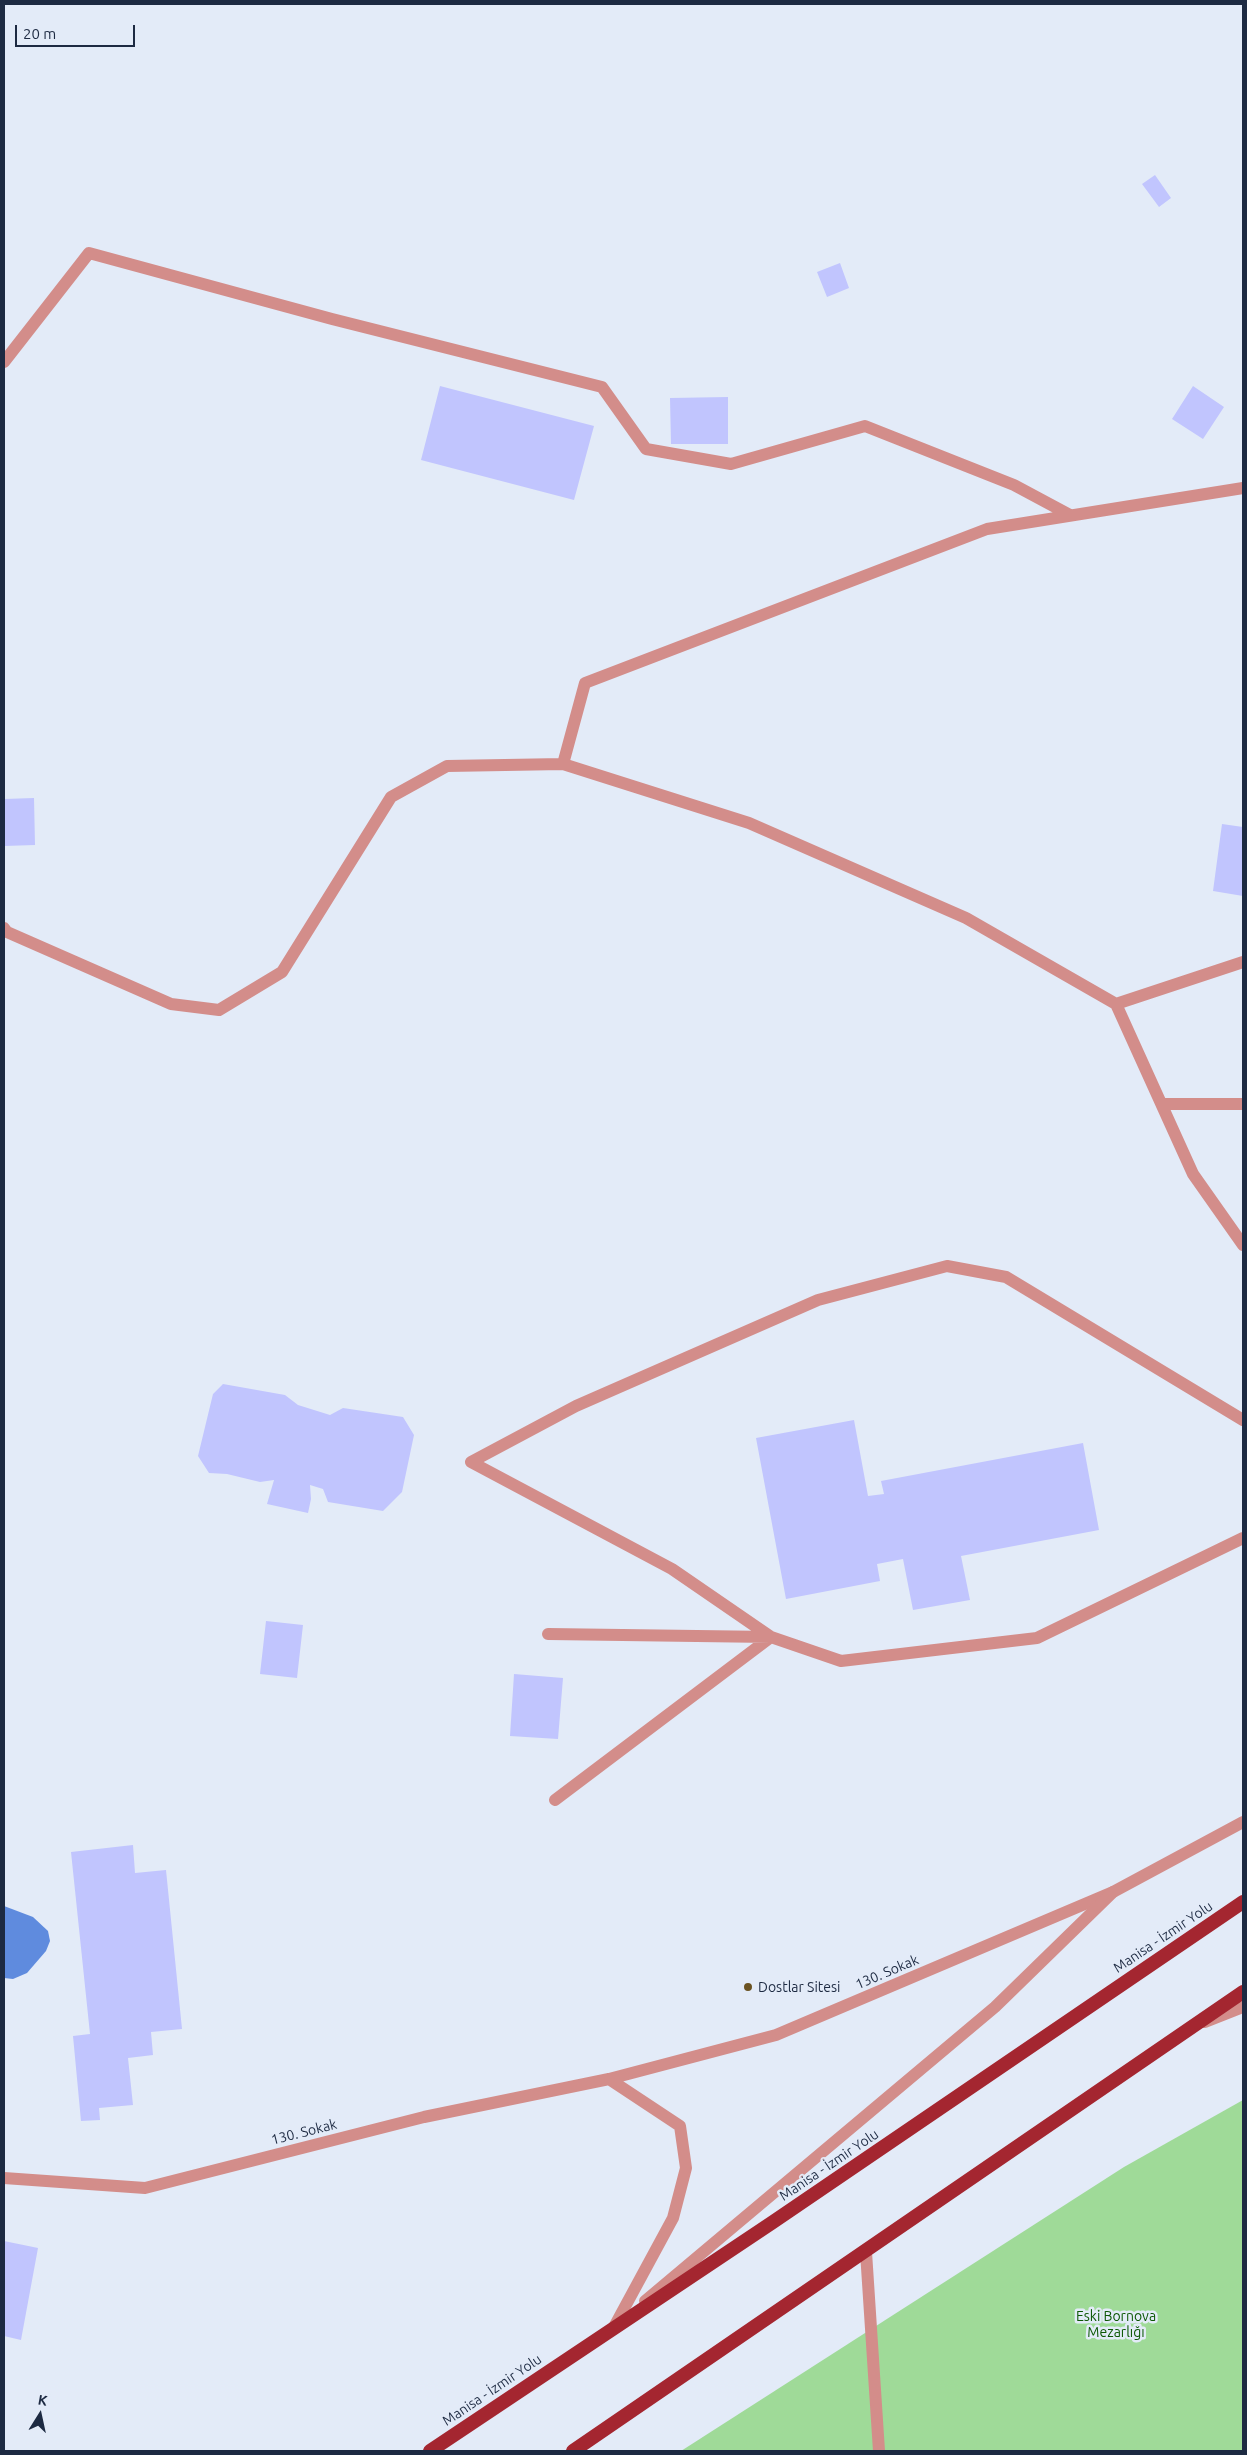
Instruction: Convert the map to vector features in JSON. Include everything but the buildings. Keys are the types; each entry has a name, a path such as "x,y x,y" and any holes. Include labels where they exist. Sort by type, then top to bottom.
{"highway":[{"name":"Manisa - İzmir Yolu","path":"430,2451 773,2222 1243,1902"},
{"path":"573,2451 1243,1992"}],"street":[{"path":"4,362 89,253 332,319 602,387 646,449 732,464 865,426 1014,484 1070,516"},
{"path":"563,764 585,684 987,529 1243,488"},
{"path":"4,928 8,932 171,1004 219,1010 282,972 391,797 447,766 563,764 749,823 966,918 1116,1004 1193,1174 1243,1245"},
{"path":"1116,1004 1243,962"},
{"path":"1162,1104 1243,1104"},
{"path":"1243,1420 1006,1277 947,1266 818,1300 576,1406 471,1462 672,1569 771,1637 841,1661 1037,1638 1243,1538"},
{"path":"548,1634 771,1637"},
{"path":"555,1800 771,1637"},
{"path":"614,2327 995,2007 1112,1892 1243,1822"},
{"name":"130. Sokak","path":"4,2178 145,2188 424,2117 609,2079 776,2034 1112,1892"},
{"path":"1187,2030 1243,2007"},
{"path":"609,2079 680,2126 686,2168 673,2218 614,2327"},
{"path":"866,2252 879,2451"}],"green space":[{"name":"Eski Bornova Mezarlığı","path":"1243,2100 1243,2451 681,2451 1124,2167"}],"water":[{"path":"4,1906 33,1917 48,1931 50,1941 46,1951 27,1973 13,1979 4,1978"}],"place":[{"name":"Dostlar Sitesi","path":"748,1987"}]}
